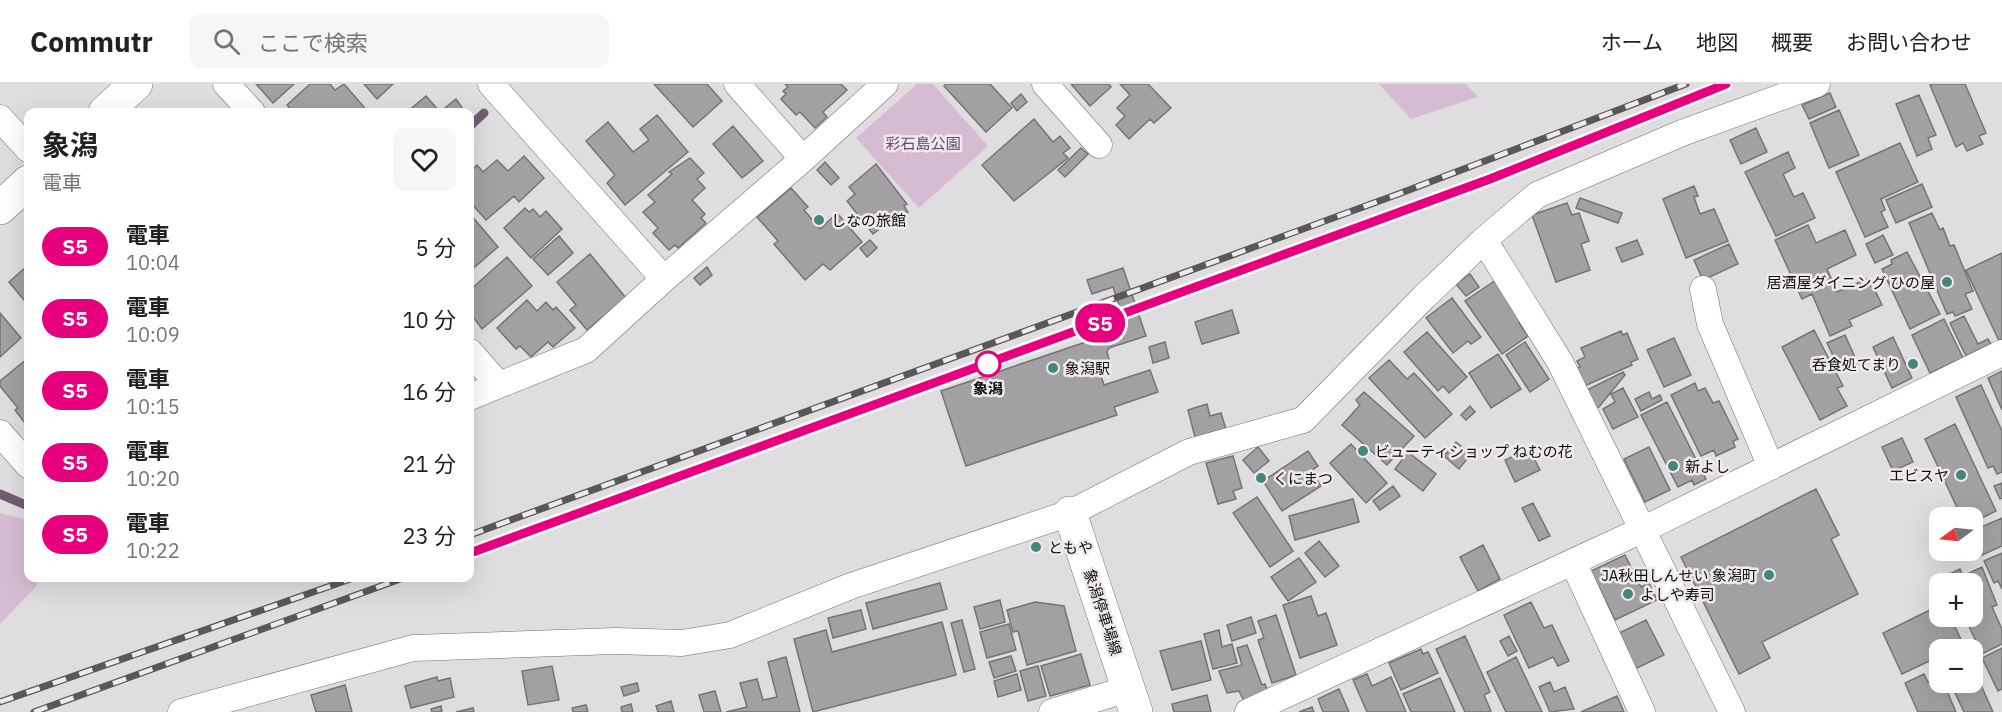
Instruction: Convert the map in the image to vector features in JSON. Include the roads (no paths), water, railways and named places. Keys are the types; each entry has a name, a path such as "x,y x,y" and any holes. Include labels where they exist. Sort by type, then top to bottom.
{"main road":[{"path":"109,108 136,84"},
{"path":"0,208 24,186"},
{"name":"象潟停車場線","path":"1071,513 1132,701"}],"street":[{"path":"226,84 248,108"},
{"path":"491,84 664,279"},
{"path":"737,84 803,159"},
{"path":"474,395 586,350 885,84"},
{"path":"1045,84 1099,145"},
{"path":"181,712 413,648 615,641 682,643 730,635 850,586 1071,513 1189,452 1303,420 1484,240 1536,195 1682,133 1817,84"},
{"path":"0,118 24,144"},
{"path":"1484,240 1560,362 1732,712"},
{"path":"1703,289 1710,324 1771,467"},
{"path":"1248,712 1644,529 2002,353"},
{"path":"474,357 499,385"},
{"path":"0,433 24,460"},
{"path":"1573,562 1642,712"},
{"path":"1052,712 1132,701"}],"waterway":[{"path":"474,122 484,113"},
{"path":"0,494 24,504"}],"railway":[{"path":"474,534 1401,193 1686,84"},
{"path":"474,552 1551,156 1727,84"},
{"path":"0,702 342,582"},
{"path":"34,712 392,582"}],"train":[{"name":"S5","path":"474,552 1490,179 1726,84"}],"place":[{"name":"しなの旅館","path":"819,220"},
{"name":"居酒屋ダイニング ひの屋","path":"1947,282"},
{"name":"象潟","path":"988,364"},
{"name":"呑食処てまり","path":"1913,364"},
{"name":"象潟駅","path":"1053,368"},
{"name":"ビューティショップ ねむの花","path":"1363,451"},
{"name":"新よし","path":"1673,466"},
{"name":"エビスヤ","path":"1961,475"},
{"name":"くにまつ","path":"1261,478"},
{"name":"ともや","path":"1036,547"},
{"name":"JA秋田しんせい 象潟町","path":"1769,575"},
{"name":"よしや寿司","path":"1628,594"}],"park label":[{"name":"彩石島公園","path":"923,143"}]}
